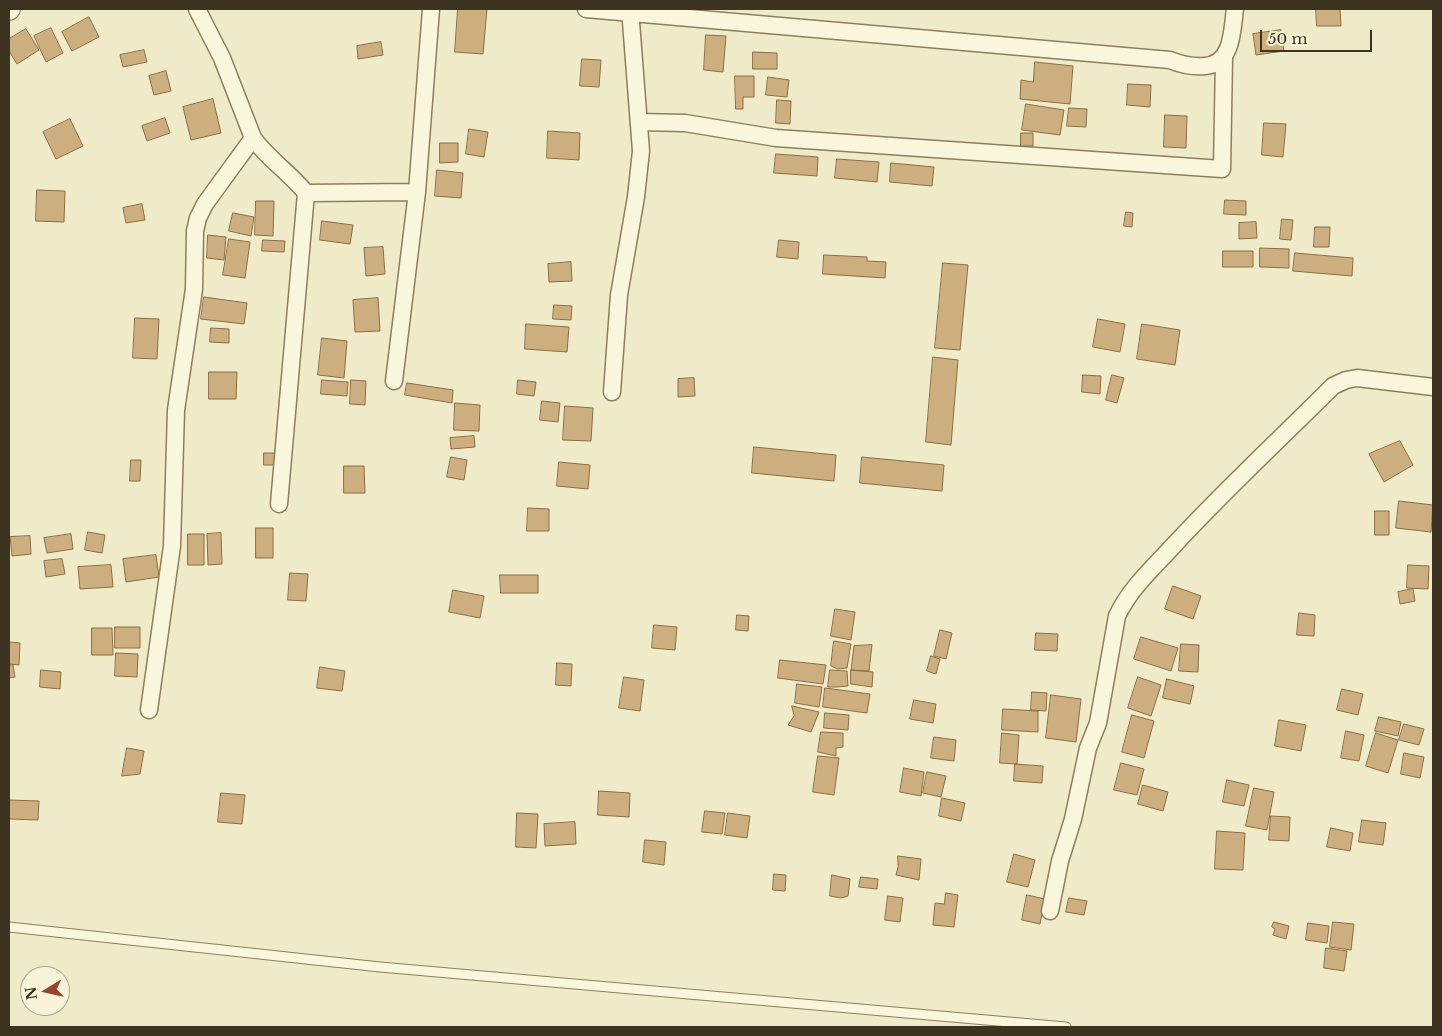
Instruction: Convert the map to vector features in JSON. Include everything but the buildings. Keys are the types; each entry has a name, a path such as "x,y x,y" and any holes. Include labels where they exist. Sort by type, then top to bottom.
{"street":[{"path":"197,9 222,58 253,138 261,149 300,185 306,193 279,504"},
{"path":"394,380 416,192 431,9"},
{"path":"586,9 630,11 1170,60 1183,65 1214,66 1224,58"},
{"path":"639,122 685,123 776,138 1222,169 1224,58 1229,47 1235,9"},
{"path":"612,392 619,295 636,197 641,151 630,11"},
{"path":"149,710 172,546 176,410 194,289 195,230 198,218 205,204 253,138"},
{"path":"306,193 416,192"},
{"path":"1050,911 1060,861 1073,819 1088,748 1098,723 1117,616 1124,601 1196,522 1333,386 1346,380 1357,378 1433,387"}],"lane":[{"path":"9,927 380,967 1066,1027"}]}
